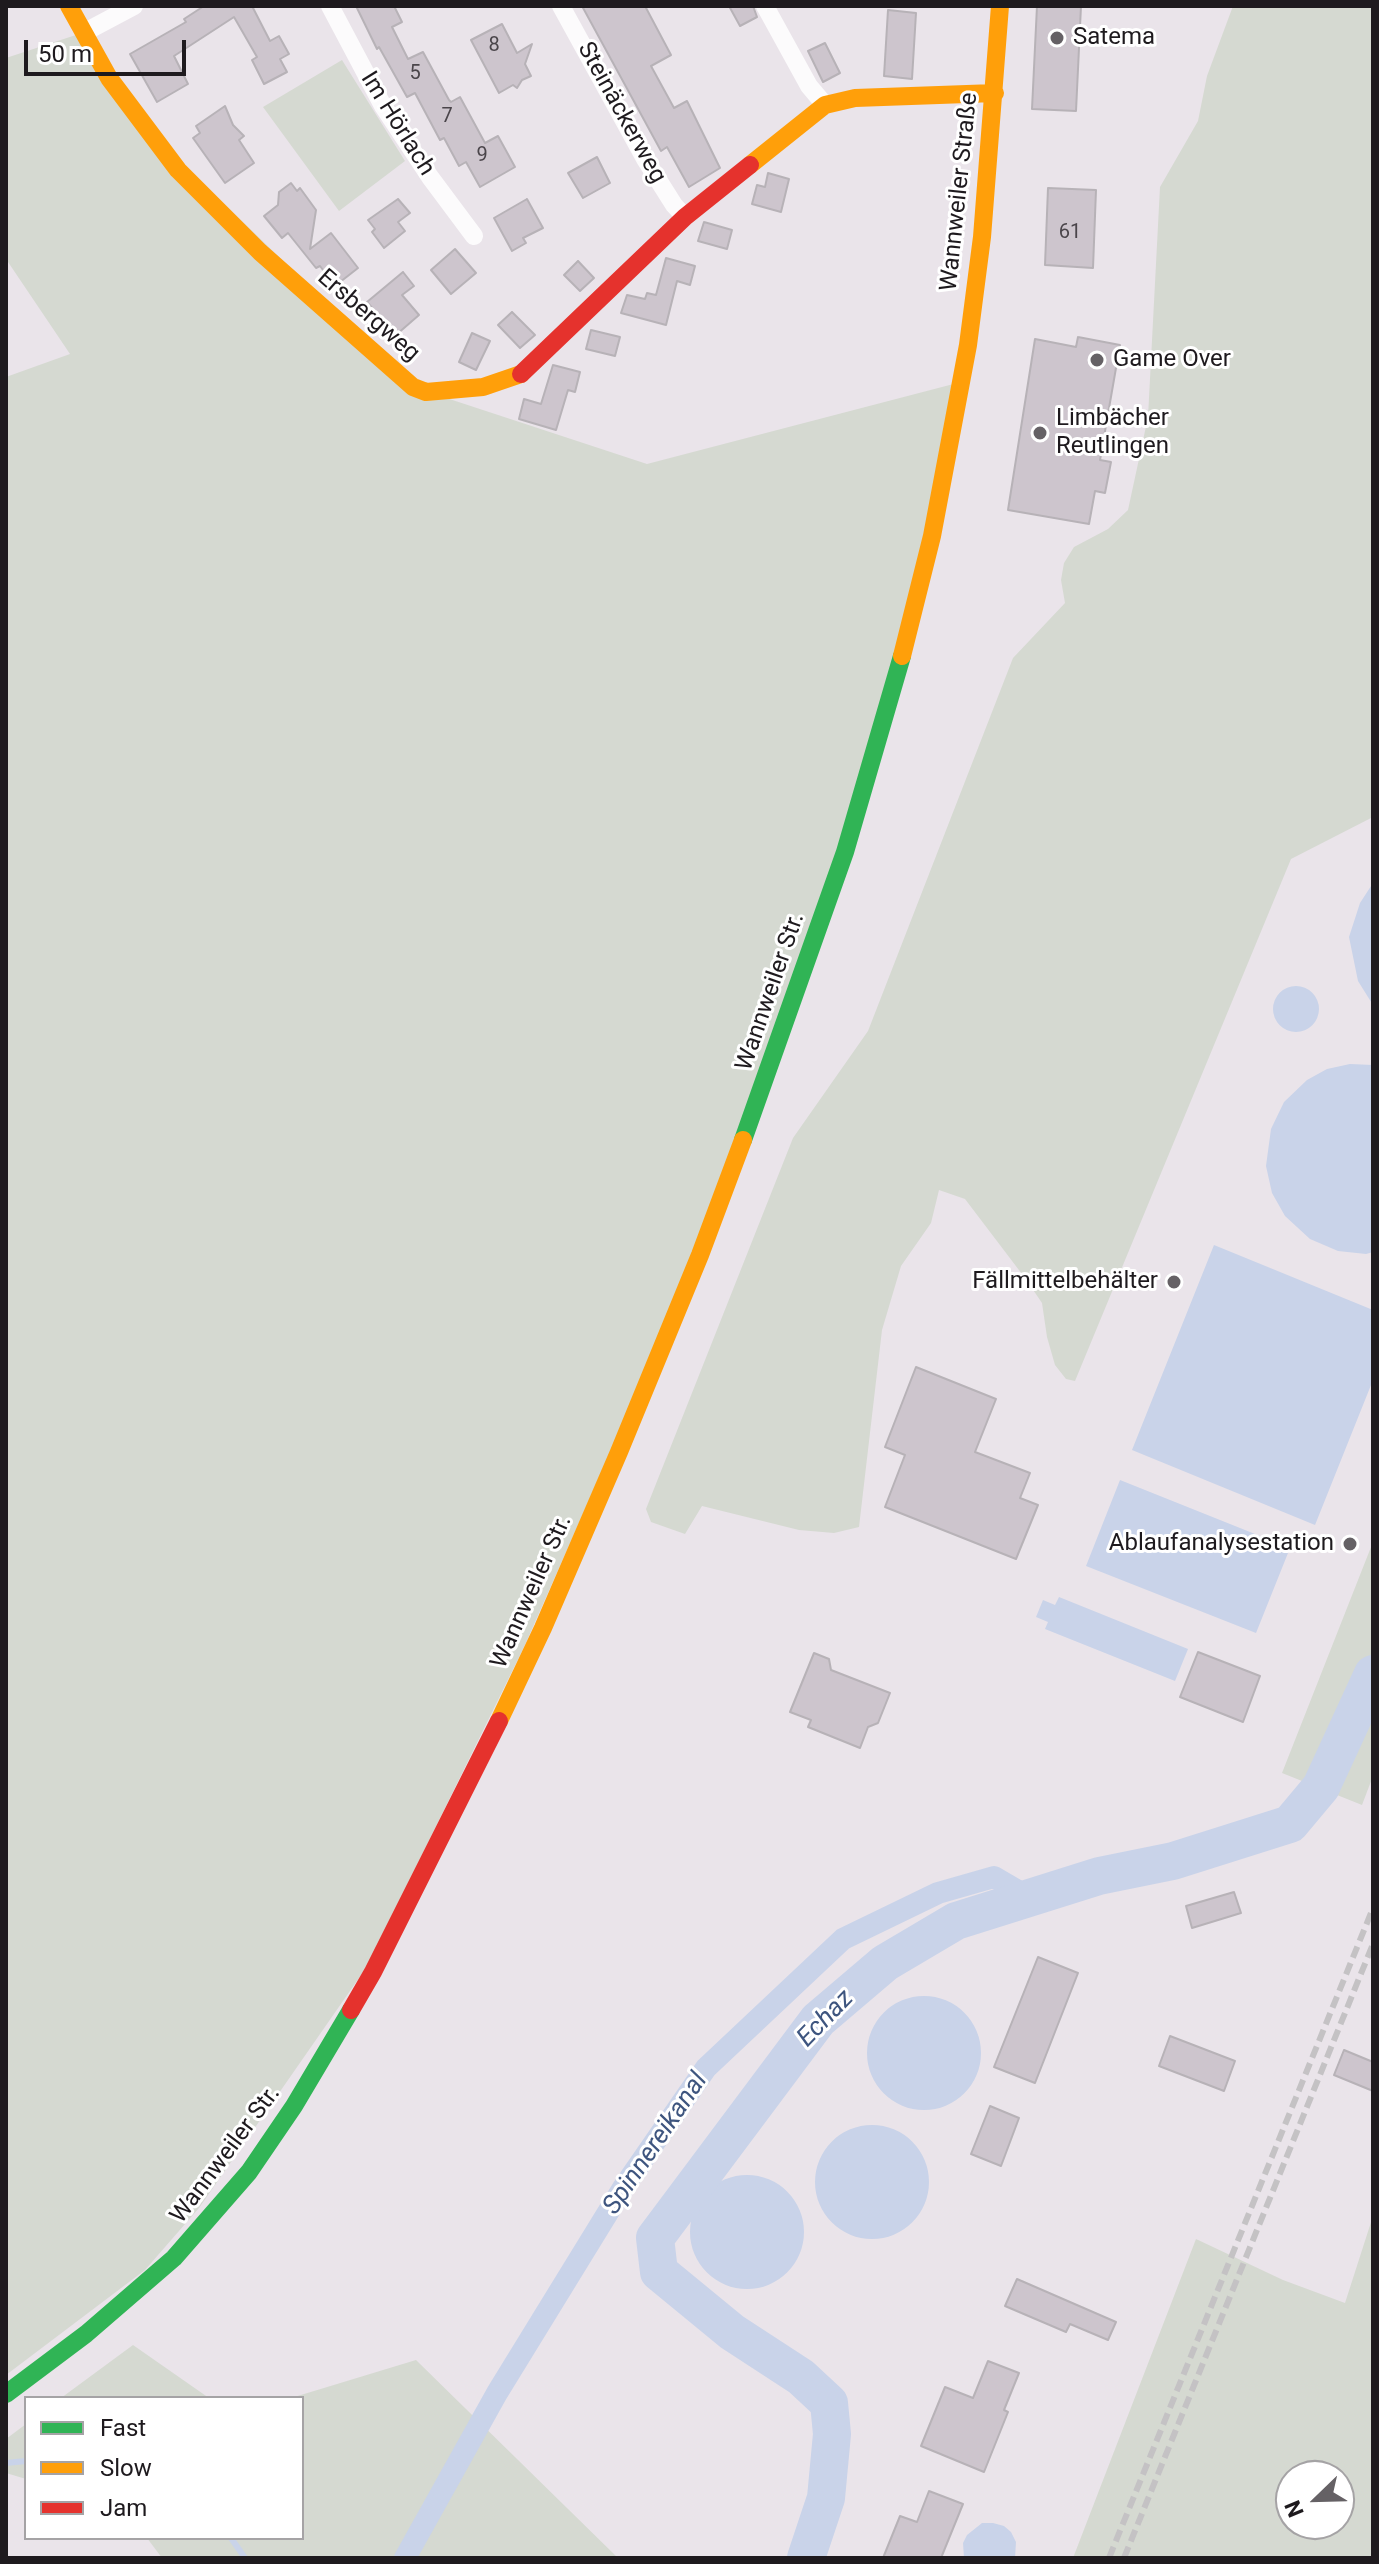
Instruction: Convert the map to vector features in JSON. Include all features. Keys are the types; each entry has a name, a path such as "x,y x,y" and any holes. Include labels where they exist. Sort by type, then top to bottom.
{"main road":[{"path":"69,6 85,32"},
{"name":"Wannweiler Straße","path":"894,686 932,536 961,383 982,237 1000,6"},
{"name":"Ersbergweg","path":"85,32 109,78 197,190 260,252 398,374 413,387 426,392 483,387 520,375 685,217 825,105 855,98 995,93"},
{"name":"Wannweiler Str.","path":"6,2394 145,2285 208,2221 249,2172 294,2106 355,2006 391,1939 463,1796 571,1565 700,1255 775,1056 845,852 894,686"}],"street":[{"path":"85,32 134,6"},
{"name":"Im Hörlach","path":"330,6 383,106 474,236"},
{"name":"Steinäckerweg","path":"561,6 645,159 685,217"},
{"path":"765,6 809,86 825,105"}],"shaded area":[{"path":"1233,6 1373,6 1373,817 1291,859 1075,1381 1066,1379 1055,1365 1042,1303 1025,1278 965,1199 939,1190 931,1223 901,1266 882,1330 859,1527 834,1533 799,1530 702,1506 685,1534 651,1522 646,1509 793,1138 868,1031 1013,658 1065,603 1061,580 1064,563 1074,547 1108,529 1128,510 1148,417 1160,187 1198,121 1207,76"},
{"path":"85,32 143,125 413,387 647,464 965,381 901,671 697,1256 524,1647 368,1965 199,2208 145,2270 6,2375 6,377 70,354 6,259 6,58"},
{"path":"342,60 405,161 339,211 263,107"},
{"path":"1373,1542 1373,1776 1362,1805 1282,1773"},
{"path":"1373,2216 1373,2558 1073,2558 1196,2239 1283,2280 1345,2303"},
{"path":"133,2345 206,2396 64,2396"},
{"path":"416,2360 618,2558 162,2558 148,2540 304,2540 304,2396 298,2396"},
{"path":"24,2426 24,2478 6,2473 6,2439"}],"water":[{"path":"1373,883 1373,1005 1358,981 1349,937 1360,903"},
{"path":"1296,986 1312,993 1319,1009 1312,1025 1296,1032 1280,1025 1273,1009 1280,993"},
{"path":"1350,1064 1373,1065 1373,1252 1366,1254 1338,1251 1310,1239 1285,1216 1272,1193 1266,1166 1271,1129 1284,1102 1307,1080 1327,1069"},
{"path":"1214,1245 1373,1310 1373,1380 1315,1525 1132,1450"},
{"path":"1120,1480 1290,1548 1256,1633 1086,1566"},
{"path":"1059,1597 1188,1649 1175,1681 1045,1629 1048,1622 1036,1617 1043,1600 1055,1605"},
{"path":"924,1996 946,2001 964,2013 976,2031 981,2053 976,2075 964,2093 946,2105 924,2110 902,2105 884,2093 872,2075 867,2053 872,2031 884,2013 902,2001"},
{"path":"872,2125 894,2130 912,2142 924,2160 929,2182 924,2204 912,2222 894,2234 872,2239 850,2234 832,2222 820,2204 815,2182 820,2160 832,2142 850,2130"},
{"path":"747,2175 769,2180 787,2192 799,2210 804,2232 799,2254 787,2272 769,2284 747,2289 725,2284 707,2272 695,2254 690,2232 695,2210 707,2192 725,2180"},
{"path":"982,2523 1004,2526 1011,2532 1016,2542 1015,2558 964,2558 963,2543 967,2535"}],"building":[{"path":"204,6 252,6 270,41 279,36 289,54 280,59 287,72 264,84 252,60 257,57 234,17 174,56 188,84 157,102 130,54 186,22 184,19"},
{"path":"356,6 394,6 402,22 392,27 408,59 423,52 449,100 451,102 460,97 485,143 498,136 515,167 480,187 466,162 459,166 444,138 440,140 415,93 407,97 379,47 377,49"},
{"path":"582,6 645,6 671,55 651,66 674,108 687,101 720,168 689,187 667,147 661,151"},
{"path":"729,6 753,6 757,17 740,26"},
{"path":"1037,6 1081,6 1076,111 1032,109"},
{"path":"888,10 916,13 912,79 884,76"},
{"path":"502,24 517,53 532,44 525,64 531,76 522,80 517,88 513,85 499,93 471,40"},
{"path":"825,43 840,73 823,82 808,51"},
{"path":"225,106 233,125 244,136 239,140 254,163 225,183 193,138 200,133 196,126"},
{"path":"597,157 610,183 583,198 568,173"},
{"path":"768,173 789,179 781,212 752,204 757,185 765,187"},
{"path":"291,183 297,191 300,188 316,210 310,249 331,233 358,268 335,286 288,233 282,238 264,216 278,205 279,192"},
{"path":"1048,188 1096,190 1093,268 1045,265"},
{"path":"398,199 410,213 398,222 405,231 384,248 372,232 375,229 368,220"},
{"path":"527,199 543,228 523,238 526,243 512,251 494,218"},
{"path":"704,222 732,230 727,249 698,241"},
{"path":"455,249 476,273 451,294 431,270"},
{"path":"666,258 695,266 690,285 677,281 666,325 621,313 627,295 645,299 647,293 656,295"},
{"path":"578,261 594,278 580,291 564,275"},
{"path":"403,272 414,286 402,295 419,315 396,335 367,302"},
{"path":"512,312 535,335 520,348 498,325"},
{"path":"591,330 620,337 615,356 586,349"},
{"path":"472,333 490,341 476,370 459,362"},
{"path":"1078,337 1120,345 1100,460 1111,462 1105,493 1095,491 1089,524 1008,510 1035,339 1076,347"},
{"path":"553,365 580,372 575,392 568,390 556,430 519,419 524,399 541,404"},
{"path":"916,1367 996,1399 975,1452 1030,1473 1020,1498 1038,1505 1016,1559 885,1507 905,1455 885,1447"},
{"path":"1198,1652 1260,1676 1243,1722 1180,1697"},
{"path":"814,1653 829,1659 831,1670 890,1693 878,1723 868,1727 860,1748 808,1727 811,1720 790,1712"},
{"path":"1234,1892 1241,1913 1192,1928 1186,1906"},
{"path":"1038,1957 1078,1973 1035,2083 994,2067"},
{"path":"1170,2036 1235,2061 1224,2091 1159,2066"},
{"path":"1344,2050 1373,2062 1373,2091 1334,2075"},
{"path":"990,2106 1019,2118 1001,2166 971,2154"},
{"path":"1017,2279 1116,2322 1108,2340 1070,2324 1066,2332 1005,2306"},
{"path":"988,2361 1019,2373 1004,2410 1008,2412 984,2472 921,2446 945,2387 973,2398"},
{"path":"929,2491 963,2504 941,2558 883,2558 900,2516 917,2522"}],"waterway":[{"name":"Echaz","path":"806,2558 826,2498 832,2434 829,2403 801,2377 732,2332 659,2272 655,2238 818,2020 885,1963 956,1921 1099,1876 1173,1861 1290,1824 1321,1787 1373,1674"},
{"name":"Spinnereikanal","path":"405,2558 497,2393 623,2188 706,2068 843,1939 938,1893 994,1877 1030,1898"},
{"path":"6,2463 24,2461"},
{"path":"232,2540 245,2558"}],"railway":[{"path":"1109,2558 1373,1908"},
{"path":"1124,2558 1373,1944"}],"traffic: fast":[{"path":"743,1140 845,852 902,656"},
{"path":"6,2394 86,2334 174,2258 249,2172 294,2106 351,2010"}],"traffic: slow":[{"path":"69,6 109,78 178,170 260,252 413,387 426,392 483,387 521,374"},
{"path":"902,656 932,536 968,345 982,237 1000,6"},
{"path":"750,165 825,105 855,98 995,93"},
{"path":"499,1721 619,1452 700,1255 743,1140"}],"traffic: jam":[{"path":"521,374 685,217 750,165"},
{"path":"351,2010 499,1721"}],"place":[{"name":"Satema","path":"1057,38"},
{"name":"Game Over","path":"1097,360"},
{"name":"Limbächer Reutlingen","path":"1040,433"},
{"name":"Fällmittelbehälter","path":"1174,1282"},
{"name":"Ablaufanalysestation","path":"1350,1544"}]}
